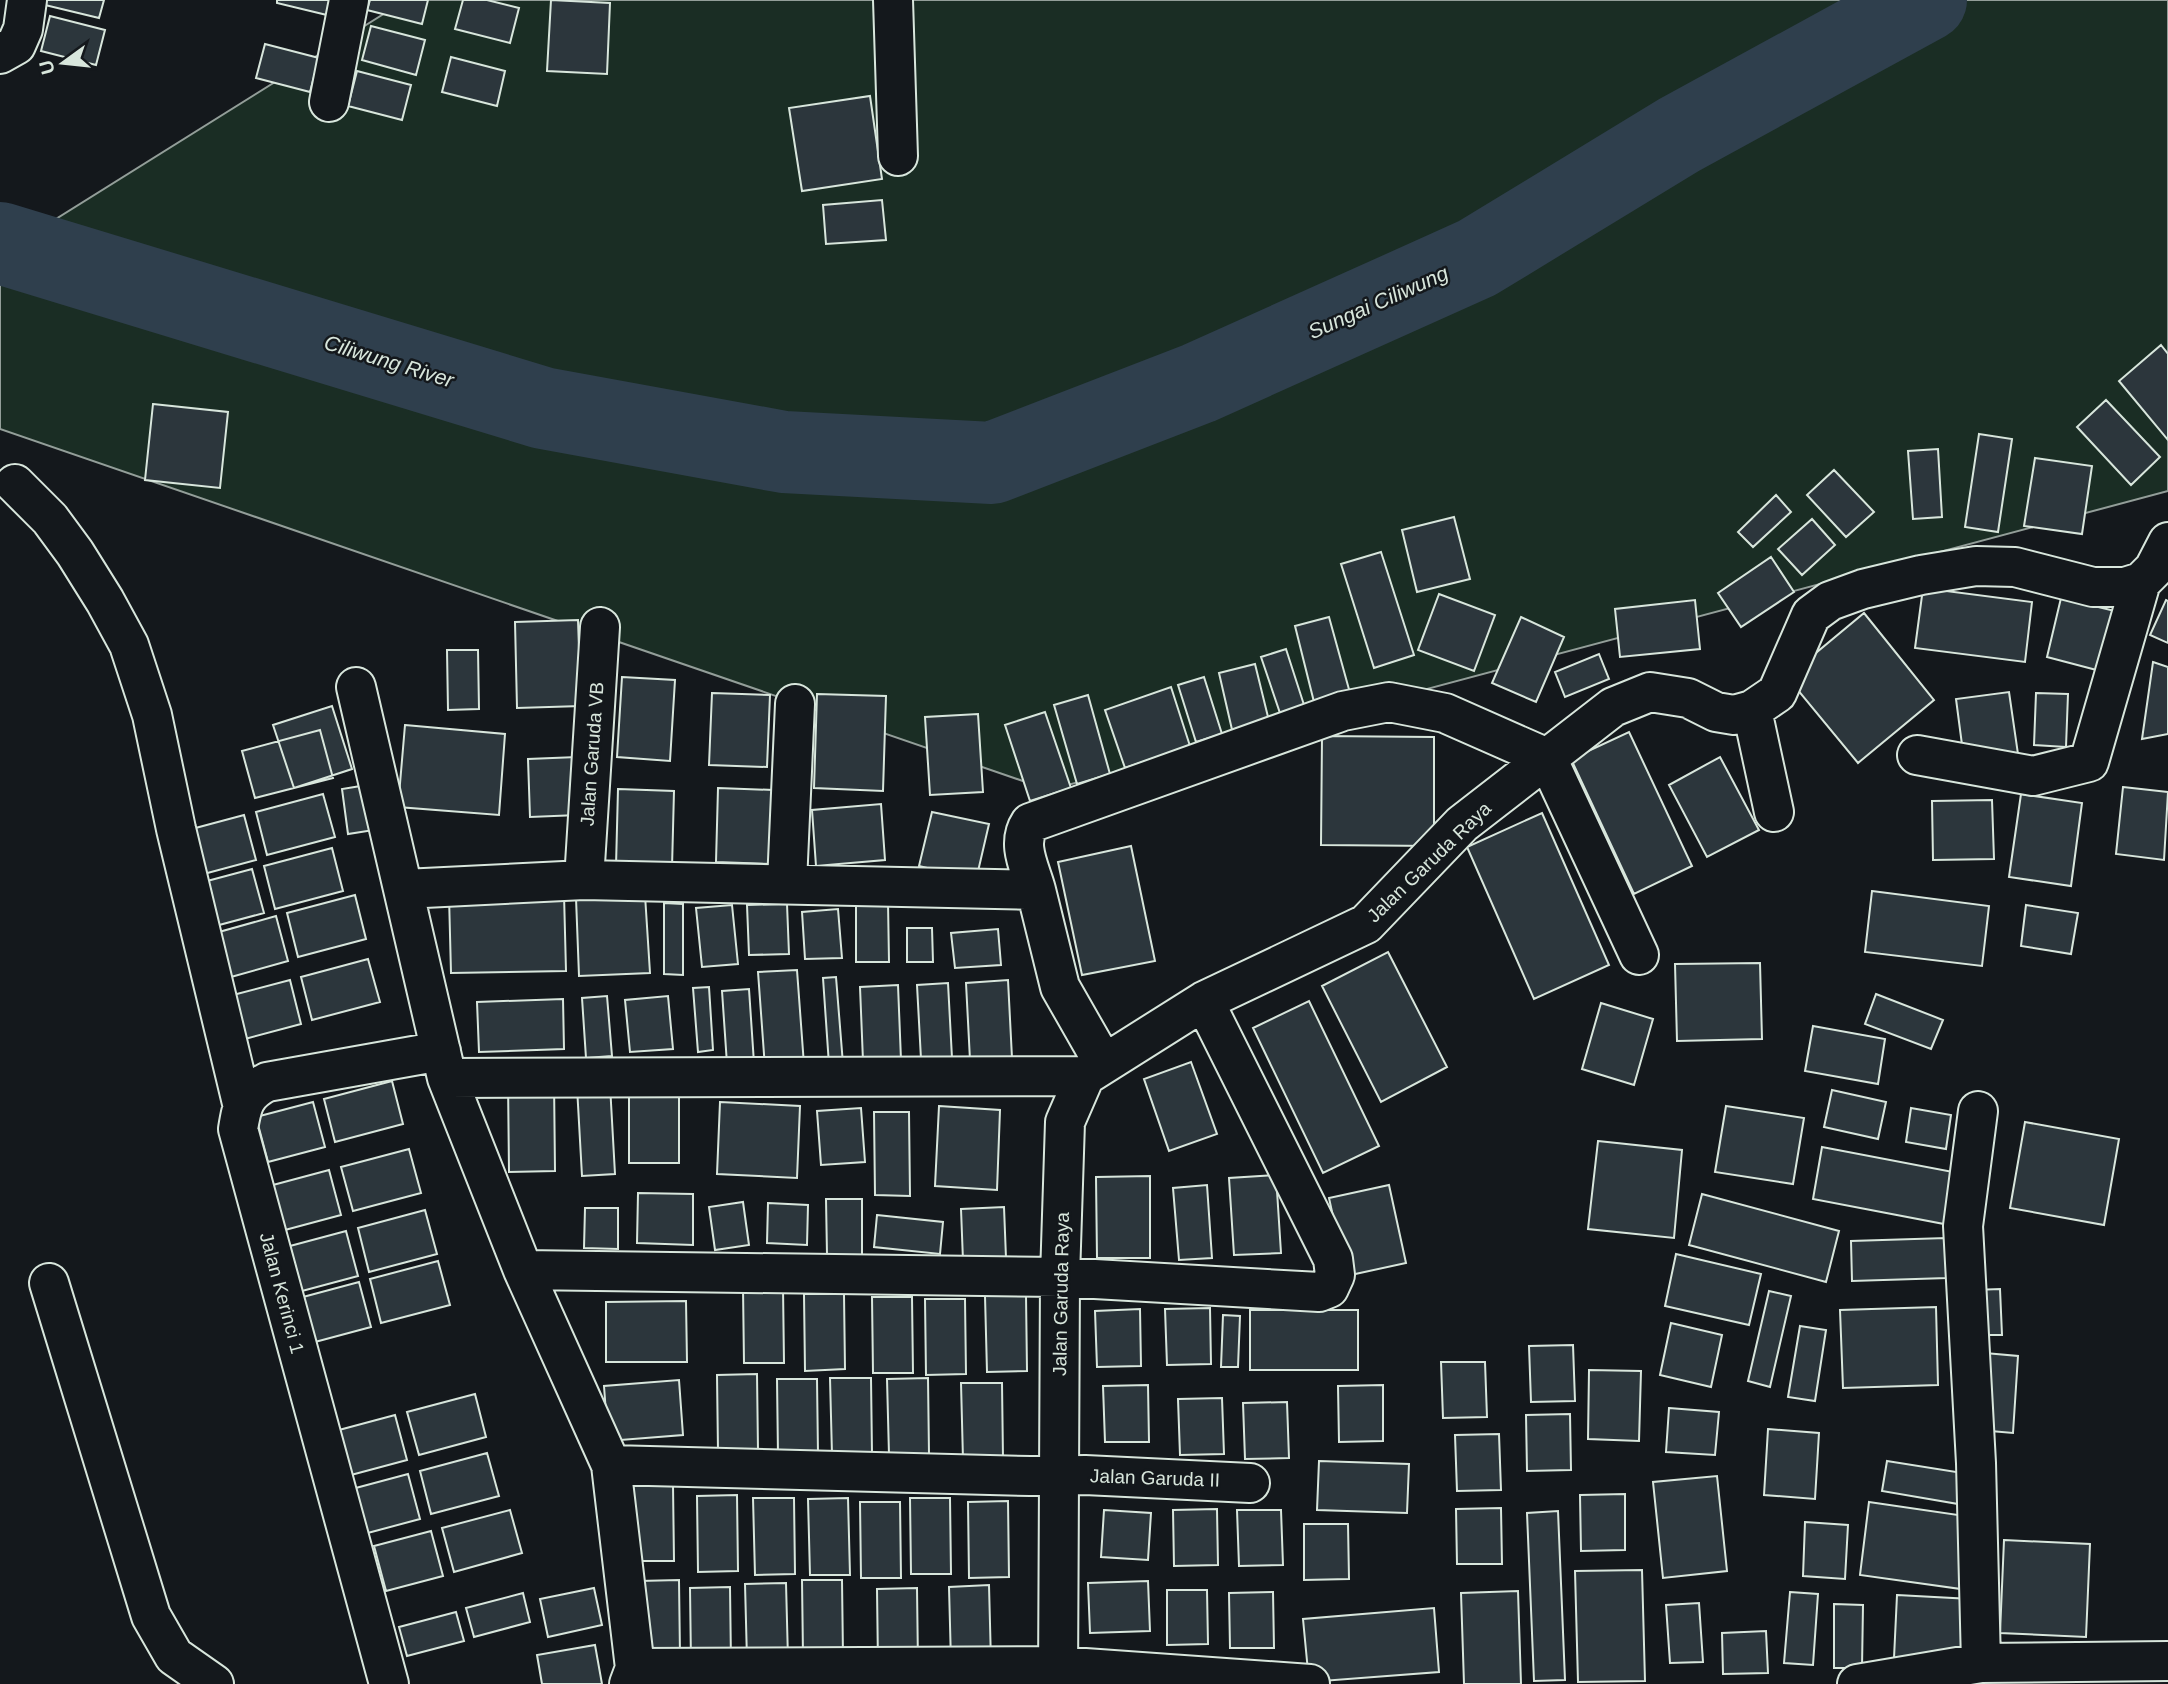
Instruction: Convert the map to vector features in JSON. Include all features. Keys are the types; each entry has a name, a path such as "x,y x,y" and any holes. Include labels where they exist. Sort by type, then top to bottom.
{"street":[{"path":"0,54 16,45 23,29 27,0"},
{"path":"329,103 349,0"},
{"path":"893,0 898,156"},
{"name":"Jalan Kerinci 1","path":"15,484 50,519 105,601 129,645 152,715 176,829 242,1103 238,1129 241,1143 389,1684"},
{"path":"1774,812 1752,710 1777,693 1811,615 1830,601 1863,589 1921,575 1976,566 2015,567 2093,587 2125,587 2141,582 2154,569 2168,542"},
{"path":"1917,755 2033,776 2088,762 2141,582"},
{"name":"Jalan Garuda VB","path":"584,880 600,627"},
{"path":"356,687 444,1065 523,1270 611,1465 632,1676 1057,1675 1310,1684"},
{"name":"Jalan Garuda Raya","path":"1057,1675 1060,1277 1065,1122 1095,1070 1204,1001 1366,924 1462,824 1613,707 1650,692 1688,698 1716,712 1734,715 1752,710"},
{"path":"242,1103 257,1087 278,1079 444,1065 1095,1070 1060,987 1022,842 1030,823 1343,711 1389,702 1445,713 1548,758 1639,955"},
{"path":"787,883 794,705"},
{"path":"404,889 584,880 1036,890"},
{"path":"523,1270 1060,1277 1319,1292 1329,1288 1335,1275 1333,1259 1204,1001"},
{"path":"1978,1111 1963,1226 1976,1463 1981,1663"},
{"path":"49,1283 151,1616 174,1656 214,1684"},
{"name":"Jalan Garuda II","path":"611,1465 1250,1483"},
{"path":"1857,1684 1981,1663 2168,1661"}],"green space":[{"path":"406,0 2168,0 2168,491 1049,790 0,429 0,254"}],"building":[{"path":"46,0 104,0 99,18 45,5"},
{"path":"277,0 335,0 331,16 277,3"},
{"path":"370,0 428,0 422,24 367,10"},
{"path":"463,0 487,0 519,8 510,43 455,29"},
{"path":"551,0 610,3 607,74 547,71"},
{"path":"50,16 105,30 96,65 41,51"},
{"path":"371,26 425,40 416,75 362,60"},
{"path":"265,44 319,58 310,92 256,78"},
{"path":"451,57 505,71 497,106 442,92"},
{"path":"357,71 411,85 402,120 348,106"},
{"path":"870,96 882,179 802,191 789,108"},
{"path":"882,200 886,240 826,244 823,205"},
{"path":"2161,345 2168,354 2168,440 2119,381"},
{"path":"2106,400 2160,457 2131,485 2077,427"},
{"path":"153,404 228,412 220,488 145,480"},
{"path":"1979,434 2012,439 1998,532 1965,527"},
{"path":"1938,449 1942,517 1913,519 1908,451"},
{"path":"2035,458 2092,466 2082,534 2024,526"},
{"path":"1834,470 1874,512 1846,537 1807,495"},
{"path":"1776,495 1791,512 1753,547 1738,532"},
{"path":"1454,517 1470,579 1417,592 1402,530"},
{"path":"1812,519 1835,545 1802,575 1778,549"},
{"path":"1381,552 1414,655 1374,668 1341,564"},
{"path":"1771,557 1794,592 1741,627 1718,593"},
{"path":"1923,588 2032,602 2025,662 1915,648"},
{"path":"1439,594 1495,615 1474,671 1418,650"},
{"path":"2061,598 2119,612 2104,672 2047,657"},
{"path":"1695,600 1700,649 1620,657 1615,609"},
{"path":"2166,600 2168,601 2168,643 2150,635"},
{"path":"1864,613 1934,700 1858,763 1787,677"},
{"path":"1329,617 1350,693 1314,702 1295,626"},
{"path":"1521,617 1564,637 1536,702 1492,683"},
{"path":"578,620 581,706 517,708 515,622"},
{"path":"1286,649 1305,708 1281,716 1261,657"},
{"path":"447,650 478,650 479,709 448,710"},
{"path":"1599,654 1609,679 1565,697 1555,672"},
{"path":"2153,662 2168,667 2168,734 2142,739"},
{"path":"1255,664 1270,725 1233,734 1219,673"},
{"path":"622,677 675,680 670,761 617,757"},
{"path":"1204,677 1222,734 1196,742 1178,685"},
{"path":"1171,687 1190,746 1125,768 1105,710"},
{"path":"2009,692 2018,754 1964,760 1956,699"},
{"path":"712,693 770,695 767,767 709,765"},
{"path":"2036,693 2068,694 2066,747 2034,745"},
{"path":"817,694 886,696 883,791 814,788"},
{"path":"1088,695 1110,774 1077,784 1054,705"},
{"path":"332,706 352,769 294,788 273,725"},
{"path":"1045,712 1071,788 1030,801 1005,725"},
{"path":"978,714 983,792 930,795 925,717"},
{"path":"405,725 505,734 499,815 398,807"},
{"path":"320,730 333,778 255,798 242,751"},
{"path":"1629,732 1692,866 1634,894 1571,759"},
{"path":"1322,736 1434,737 1434,846 1321,845"},
{"path":"577,757 578,815 530,817 528,759"},
{"path":"1720,757 1759,830 1707,857 1669,785"},
{"path":"367,785 374,830 348,834 342,789"},
{"path":"2123,787 2168,792 2164,860 2116,854"},
{"path":"718,788 773,790 771,864 716,862"},
{"path":"618,789 674,791 672,868 616,866"},
{"path":"323,794 335,837 267,855 256,812"},
{"path":"2021,794 2082,803 2071,886 2009,877"},
{"path":"1992,800 1994,859 1933,860 1932,801"},
{"path":"881,804 885,860 816,866 812,810"},
{"path":"932,812 989,824 976,880 919,866"},
{"path":"1542,813 1609,965 1534,999 1467,847"},
{"path":"244,815 256,860 200,875 188,830"},
{"path":"1131,846 1155,961 1082,975 1058,862"},
{"path":"332,848 343,891 275,909 264,866"},
{"path":"252,869 264,913 208,928 196,884"},
{"path":"1872,891 1989,906 1982,966 1865,952"},
{"path":"564,894 566,971 451,973 449,896"},
{"path":"355,895 366,939 298,957 287,913"},
{"path":"645,895 650,973 579,976 576,898"},
{"path":"856,902 888,902 889,962 856,962"},
{"path":"664,903 683,904 683,975 664,974"},
{"path":"787,904 789,954 749,955 747,905"},
{"path":"732,905 738,964 702,967 696,908"},
{"path":"2026,905 2078,913 2071,954 2021,946"},
{"path":"838,909 842,958 805,959 802,912"},
{"path":"276,916 288,961 231,977 219,932"},
{"path":"907,928 932,928 933,962 907,962"},
{"path":"998,929 1001,965 955,968 951,933"},
{"path":"1388,952 1447,1067 1381,1102 1322,986"},
{"path":"368,959 380,1002 312,1020 301,977"},
{"path":"1760,963 1762,1039 1677,1041 1675,964"},
{"path":"797,970 804,1065 765,1068 758,972"},
{"path":"836,977 843,1064 829,1065 823,978"},
{"path":"290,980 301,1024 245,1039 233,995"},
{"path":"1008,980 1012,1058 970,1060 966,983"},
{"path":"948,983 952,1058 921,1059 917,985"},
{"path":"898,985 901,1060 863,1061 860,987"},
{"path":"709,987 713,1050 698,1052 693,988"},
{"path":"749,989 754,1063 727,1064 722,991"},
{"path":"1876,994 1943,1020 1931,1049 1865,1024"},
{"path":"607,996 612,1056 586,1058 582,998"},
{"path":"668,996 673,1049 630,1052 625,1000"},
{"path":"563,999 564,1049 479,1052 477,1002"},
{"path":"1309,1001 1379,1146 1323,1173 1253,1028"},
{"path":"1601,1003 1653,1019 1634,1085 1582,1069"},
{"path":"1813,1026 1885,1039 1878,1084 1805,1071"},
{"path":"1191,1062 1217,1134 1169,1151 1144,1079"},
{"path":"554,1080 555,1171 509,1172 508,1081"},
{"path":"392,1081 403,1124 335,1142 324,1099"},
{"path":"610,1085 615,1174 582,1176 577,1087"},
{"path":"1832,1090 1886,1102 1878,1139 1824,1127"},
{"path":"629,1095 679,1095 679,1163 629,1163"},
{"path":"313,1102 325,1147 268,1162 256,1117"},
{"path":"720,1102 800,1106 797,1178 717,1174"},
{"path":"939,1106 1000,1110 997,1190 935,1186"},
{"path":"1726,1106 1804,1118 1793,1184 1715,1172"},
{"path":"861,1108 865,1162 821,1165 817,1111"},
{"path":"1911,1108 1951,1115 1946,1149 1906,1142"},
{"path":"874,1112 909,1112 910,1196 875,1195"},
{"path":"2025,1122 2119,1139 2104,1225 2010,1208"},
{"path":"1598,1141 1682,1150 1674,1238 1588,1229"},
{"path":"1822,1147 1953,1172 1944,1224 1813,1199"},
{"path":"409,1149 421,1193 353,1211 341,1167"},
{"path":"329,1170 341,1215 285,1230 273,1185"},
{"path":"1276,1175 1281,1253 1234,1255 1229,1178"},
{"path":"1150,1176 1150,1258 1097,1258 1096,1177"},
{"path":"1207,1185 1212,1258 1179,1260 1173,1188"},
{"path":"1389,1185 1406,1263 1346,1276 1329,1198"},
{"path":"638,1193 693,1194 693,1245 637,1243"},
{"path":"1702,1194 1839,1231 1826,1282 1689,1245"},
{"path":"826,1199 862,1199 862,1255 827,1255"},
{"path":"743,1202 749,1245 715,1250 709,1207"},
{"path":"768,1203 808,1205 807,1245 767,1243"},
{"path":"1004,1207 1006,1258 963,1261 961,1209"},
{"path":"585,1208 618,1208 618,1249 584,1248"},
{"path":"425,1210 437,1254 369,1272 358,1228"},
{"path":"877,1215 943,1222 940,1254 874,1247"},
{"path":"346,1231 358,1276 302,1291 290,1246"},
{"path":"1946,1238 1947,1278 1852,1281 1851,1241"},
{"path":"1676,1254 1761,1274 1749,1325 1665,1306"},
{"path":"438,1261 450,1305 381,1323 370,1279"},
{"path":"359,1282 371,1327 315,1342 303,1297"},
{"path":"783,1287 784,1363 744,1363 743,1288"},
{"path":"2000,1289 2002,1335 1976,1335 1974,1290"},
{"path":"1769,1291 1791,1296 1770,1387 1748,1381"},
{"path":"804,1294 844,1294 845,1369 805,1371"},
{"path":"1026,1295 1027,1371 987,1372 985,1296"},
{"path":"872,1297 912,1297 913,1373 873,1373"},
{"path":"925,1299 965,1299 966,1374 926,1375"},
{"path":"686,1301 687,1362 606,1362 606,1302"},
{"path":"1936,1307 1938,1385 1843,1388 1840,1310"},
{"path":"1210,1308 1211,1364 1167,1365 1165,1309"},
{"path":"1140,1309 1141,1366 1097,1367 1095,1311"},
{"path":"1250,1310 1358,1310 1358,1370 1250,1370"},
{"path":"1223,1315 1240,1316 1238,1367 1221,1367"},
{"path":"1671,1323 1722,1335 1711,1387 1660,1375"},
{"path":"1800,1326 1826,1330 1815,1401 1788,1397"},
{"path":"1573,1345 1575,1401 1531,1402 1529,1346"},
{"path":"1985,1353 2018,1356 2013,1433 1979,1430"},
{"path":"1441,1362 1485,1362 1487,1417 1443,1418"},
{"path":"1589,1370 1641,1371 1639,1441 1588,1439"},
{"path":"757,1374 758,1451 718,1451 717,1375"},
{"path":"830,1378 871,1378 872,1454 832,1455"},
{"path":"928,1378 929,1455 889,1455 887,1379"},
{"path":"777,1379 817,1379 818,1454 778,1455"},
{"path":"679,1380 683,1435 608,1441 604,1386"},
{"path":"961,1383 1002,1383 1003,1459 963,1460"},
{"path":"1148,1385 1149,1442 1105,1442 1103,1386"},
{"path":"1383,1385 1383,1441 1339,1442 1338,1386"},
{"path":"475,1394 486,1437 419,1455 407,1412"},
{"path":"1222,1398 1224,1454 1180,1455 1178,1399"},
{"path":"1287,1402 1289,1458 1245,1459 1243,1403"},
{"path":"1669,1408 1719,1412 1715,1455 1666,1452"},
{"path":"1570,1414 1571,1470 1527,1471 1526,1415"},
{"path":"395,1415 407,1460 351,1475 339,1430"},
{"path":"1768,1429 1819,1433 1815,1499 1764,1495"},
{"path":"1499,1434 1501,1490 1457,1491 1455,1435"},
{"path":"487,1453 499,1496 431,1514 420,1471"},
{"path":"1319,1461 1409,1464 1407,1513 1317,1510"},
{"path":"1887,1461 1969,1474 1964,1505 1882,1491"},
{"path":"408,1474 420,1519 364,1534 352,1489"},
{"path":"1717,1476 1727,1571 1663,1578 1653,1482"},
{"path":"673,1485 674,1561 634,1561 633,1486"},
{"path":"1625,1494 1625,1550 1581,1551 1580,1495"},
{"path":"737,1495 738,1571 698,1572 697,1496"},
{"path":"753,1498 794,1498 795,1574 755,1575"},
{"path":"848,1498 850,1575 810,1575 808,1499"},
{"path":"910,1498 950,1498 951,1574 911,1574"},
{"path":"1008,1501 1009,1577 969,1578 968,1502"},
{"path":"860,1502 900,1502 901,1578 861,1578"},
{"path":"1869,1502 1972,1517 1961,1589 1860,1575"},
{"path":"1501,1508 1502,1564 1457,1564 1456,1509"},
{"path":"1217,1509 1218,1565 1174,1566 1173,1510"},
{"path":"510,1510 522,1553 454,1572 442,1528"},
{"path":"1104,1510 1151,1513 1148,1560 1101,1557"},
{"path":"1237,1510 1281,1510 1283,1565 1239,1566"},
{"path":"1558,1511 1565,1680 1534,1681 1527,1513"},
{"path":"1805,1522 1848,1525 1845,1579 1803,1576"},
{"path":"1304,1524 1348,1524 1349,1579 1304,1580"},
{"path":"431,1531 443,1576 386,1591 374,1546"},
{"path":"2004,1540 2090,1544 2086,1637 2000,1633"},
{"path":"1642,1570 1645,1681 1578,1682 1575,1571"},
{"path":"679,1580 680,1656 640,1656 639,1581"},
{"path":"802,1580 842,1580 843,1656 803,1656"},
{"path":"1148,1581 1150,1631 1090,1633 1088,1583"},
{"path":"786,1583 788,1659 747,1660 745,1584"},
{"path":"989,1585 991,1662 951,1662 949,1587"},
{"path":"730,1587 731,1663 691,1663 690,1588"},
{"path":"594,1588 602,1625 548,1637 540,1599"},
{"path":"917,1588 918,1665 878,1665 877,1589"},
{"path":"1167,1590 1207,1590 1208,1644 1167,1645"},
{"path":"1518,1591 1521,1684 1464,1684 1461,1593"},
{"path":"1273,1592 1274,1648 1230,1648 1229,1593"},
{"path":"1790,1592 1818,1594 1813,1665 1784,1663"},
{"path":"523,1593 530,1622 474,1637 466,1608"},
{"path":"1897,1595 1971,1599 1968,1662 1894,1658"},
{"path":"1699,1603 1703,1662 1670,1663 1666,1605"},
{"path":"1834,1604 1863,1605 1862,1668 1834,1668"},
{"path":"1434,1608 1439,1672 1309,1682 1303,1619"},
{"path":"456,1612 464,1641 407,1656 399,1627"},
{"path":"1766,1631 1768,1673 1723,1674 1722,1633"},
{"path":"595,1645 602,1684 542,1684 537,1655"}],"waterway":[{"name":"Sungai Ciliwung","path":"0,243 543,408 784,452 992,463 1199,383 1477,258 1679,135 1926,0"}],"water label":[{"name":"Ciliwung River","path":"389,361"}]}
